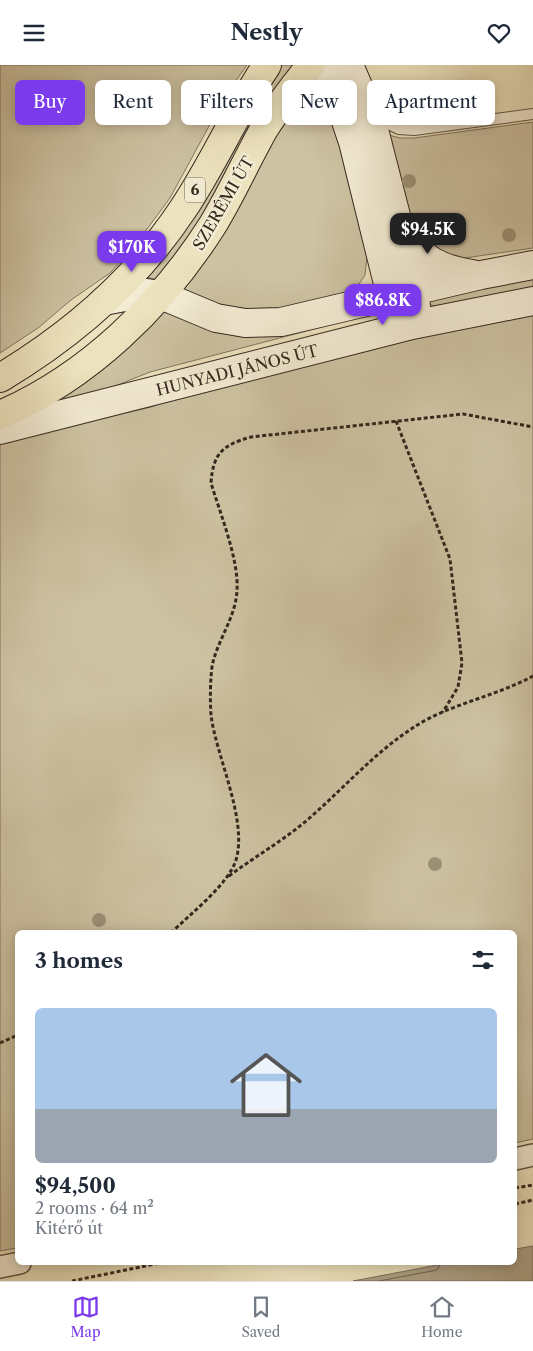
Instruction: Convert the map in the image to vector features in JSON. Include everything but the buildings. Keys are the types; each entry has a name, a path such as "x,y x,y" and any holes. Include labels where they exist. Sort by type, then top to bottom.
{"main road":[{"name":"SZERÉMI ÚT","path":"104,301 148,257 184,208 235,115 268,65"},
{"name":"SZERÉMI ÚT","path":"0,415 57,384 101,352 161,295 186,264 212,225 264,129 311,65"},
{"path":"327,65 403,293 416,310 412,325"},
{"path":"349,65 367,107"},
{"path":"373,125 400,231 403,293"},
{"path":"400,231 416,250 432,263 452,271 481,275"},
{"path":"104,301 145,293 161,295 216,318 245,323 281,323 481,275 533,265"},
{"name":"6","path":"0,378 60,338 104,301"},
{"name":"HUNYADI JÁNOS ÚT","path":"0,430 412,325 533,301"}],"street":[{"path":"517,1159 533,1155"},
{"path":"0,1267 15,1264"}],"lane":[{"path":"495,119 533,114"},
{"path":"387,125 399,129 414,130 451,125"}],"path":[{"path":"228,877 236,861 239,845 226,773 217,745 211,714 213,663 231,616 237,590 235,565 211,483 212,470 221,450 233,442 251,437 463,414 533,427"},
{"path":"396,421 450,559 462,663 458,687 443,713"},
{"path":"174,930 228,877 260,853 283,841 380,751 424,721 513,687 533,676"},
{"path":"0,1043 15,1036"},
{"path":"517,1189 533,1185"},
{"path":"517,1204 533,1200"},
{"path":"72,1281 150,1265"}],"shaded area":[{"path":"0,65 247,65 236,80 181,80 181,125 210,125 170,198 133,248 110,273 71,300 38,328 0,353"},
{"path":"280,65 297,65 288,80 282,80 282,90 272,106 271,80"},
{"path":"533,122 533,248 458,259 415,242 385,134 400,138 414,138"},
{"path":"242,125 261,125 201,223 157,280 147,277"},
{"path":"283,125 335,125 367,256 365,275 357,287 347,294 266,312 226,308 181,289 264,152"},
{"path":"533,279 533,290 436,307 420,300"},
{"path":"387,310 150,372 93,395 44,404 162,311"},
{"path":"533,313 533,1139 517,1143 517,930 15,930 15,1248 0,1251 0,442 151,407 193,392 381,345"}],"water":[{"path":"533,1246 533,1281 353,1281 437,1265 517,1265 517,1249"}]}
